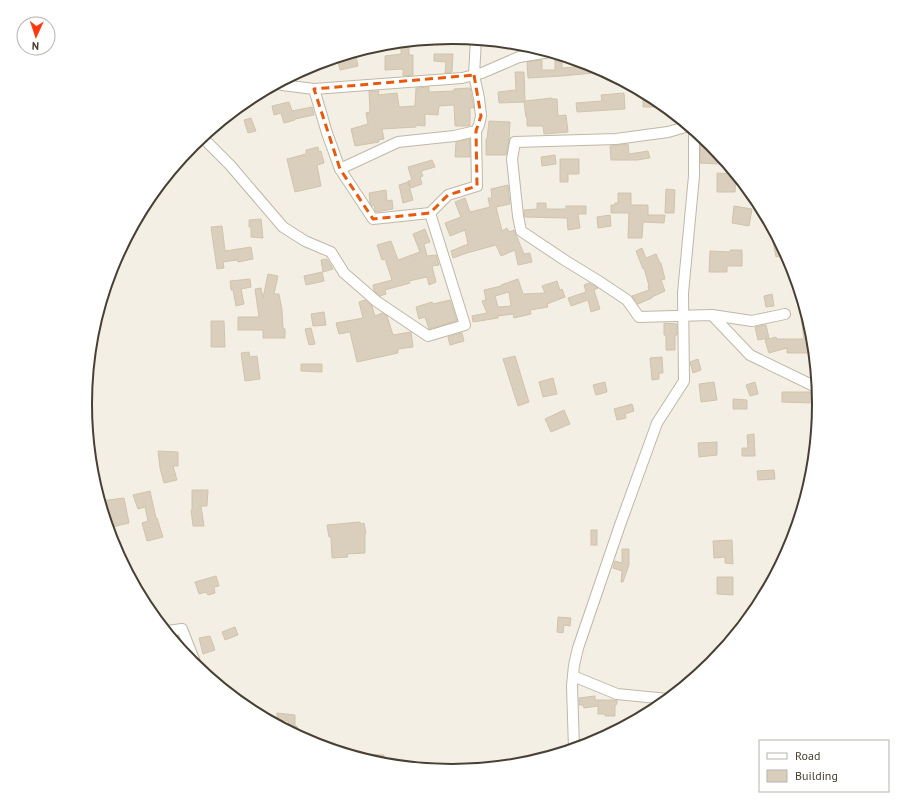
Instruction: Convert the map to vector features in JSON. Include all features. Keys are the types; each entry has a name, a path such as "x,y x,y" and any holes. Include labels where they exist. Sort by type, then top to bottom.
{"street":[{"path":"314,89 327,133 340,169 373,219 430,213 448,195 477,186 476,131 481,116 474,75 476,45"},
{"path":"285,85 314,89 462,78 482,73 531,53"},
{"path":"683,128 668,132 616,139 515,142 512,159 521,231 627,300 639,317 712,315 752,321 785,314"},
{"path":"340,169 398,142 454,136 476,131"},
{"path":"574,743 572,686 578,648 657,422 684,381 683,293 694,176 694,137"},
{"path":"206,141 230,165 282,227 305,241 331,252 344,273 376,301 428,336 465,325 430,213"},
{"path":"712,315 750,355 812,385"},
{"path":"173,630 182,629 191,651"},
{"path":"573,676 617,694 660,698"}],"highlighted area":[{"path":"474,75 481,116 476,131 477,186 448,195 430,213 373,219 340,169 314,89"}],"building":[{"path":"409,47 409,55 413,55 413,75 403,76 403,69 385,70 385,56 401,54 401,48"},
{"path":"434,54 453,54 452,72 445,73 446,62 434,61"},
{"path":"356,57 358,66 340,70 338,63"},
{"path":"555,59 562,61 562,68 575,67 575,66 593,73 528,78 527,62 542,60 542,70 555,70"},
{"path":"515,72 524,72 525,101 552,98 557,99 558,116 566,115 568,132 544,134 543,126 527,126 524,102 499,103 498,92 516,90"},
{"path":"429,87 429,92 454,91 454,89 470,88 474,108 470,108 470,126 455,126 454,105 439,106 438,115 425,114 425,126 416,125 416,127 382,129 384,139 378,140 379,142 355,146 351,129 368,124 366,113 370,112 369,91 379,91 378,95 397,93 399,107 415,106 416,88"},
{"path":"624,93 625,109 577,112 576,103 602,101 601,95"},
{"path":"643,99 656,107 643,107"},
{"path":"289,102 292,111 312,107 314,115 284,123 281,113 274,115 272,106"},
{"path":"251,118 256,131 248,133 244,120"},
{"path":"489,121 510,122 509,141 506,155 486,155 486,139"},
{"path":"470,139 470,157 455,157 456,142"},
{"path":"700,142 720,164 700,163"},
{"path":"628,144 629,154 648,151 650,158 637,160 611,160 610,146"},
{"path":"318,147 319,152 321,151 324,163 317,165 321,186 295,192 287,159 306,154 306,150"},
{"path":"555,155 556,164 542,166 541,157"},
{"path":"560,159 579,159 579,174 568,174 568,182 560,182"},
{"path":"432,160 435,167 421,171 423,176 420,177 422,184 411,188 408,181 412,180 408,167"},
{"path":"717,173 729,174 736,182 735,192 717,192"},
{"path":"408,182 413,200 403,203 399,185"},
{"path":"508,185 510,204 496,207 502,231 507,228 509,232 514,230 524,254 530,253 532,262 518,265 515,250 501,256 496,245 453,258 451,251 468,244 465,230 450,236 445,223 461,217 455,202 465,198 470,212 490,207 488,198 492,198 491,189"},
{"path":"666,189 675,190 674,213 665,213"},
{"path":"386,190 387,201 392,200 393,209 376,212 374,205 372,206 370,203 369,193"},
{"path":"618,193 631,193 631,205 648,205 648,215 665,215 664,223 643,222 642,238 628,238 629,213 611,213 611,205 618,203"},
{"path":"537,203 546,203 546,209 566,209 566,206 586,206 586,214 578,214 580,228 568,230 567,218 525,217 524,210 537,209"},
{"path":"734,206 752,209 749,226 732,223"},
{"path":"610,215 611,226 598,228 597,217"},
{"path":"261,219 263,238 251,237 249,220"},
{"path":"222,226 225,251 251,247 253,259 238,262 237,260 223,262 224,268 217,269 211,227"},
{"path":"425,229 430,242 424,244 427,256 436,255 439,265 432,266 436,282 429,285 427,277 409,281 410,283 385,290 386,294 380,296 374,291 373,285 392,280 385,259 382,260 377,245 391,241 398,260 420,252 413,234"},
{"path":"773,241 780,256 776,257"},
{"path":"642,248 646,258 656,254 661,263 665,279 661,280 665,291 638,304 632,296 649,290 644,268 643,269 636,251"},
{"path":"730,250 742,250 742,266 727,266 727,272 709,272 710,251 730,252"},
{"path":"327,259 333,269 323,272 321,260"},
{"path":"322,272 324,281 306,285 304,276"},
{"path":"268,274 278,276 274,294 279,294 283,328 285,329 285,338 263,338 263,330 238,330 238,317 259,317 255,289 261,288 263,298"},
{"path":"250,279 251,287 241,289 244,304 236,306 230,281"},
{"path":"518,279 523,294 545,293 542,286 557,281 560,290 562,289 565,297 547,304 548,307 530,310 531,314 514,318 513,314 498,316 498,318 473,322 472,316 487,313 482,301 486,300 484,290","holes":["509,292 511,306 498,307 495,296"]},
{"path":"589,283 598,288 594,290 600,309 591,312 588,300 571,306 568,298 586,292 584,285"},
{"path":"772,294 774,306 766,307 764,296"},
{"path":"365,300 372,306 375,316 382,313 387,316 393,335 411,332 413,347 398,349 398,353 357,362 350,332 339,334 336,323 363,318 359,302"},
{"path":"450,300 457,321 429,329 425,317 419,319 416,307 432,302 433,304"},
{"path":"324,312 326,325 313,326 311,314"},
{"path":"801,318 806,334 808,353 787,353 787,348 769,353 765,340 776,337 777,339 804,339"},
{"path":"211,321 224,321 225,347 211,347"},
{"path":"664,323 677,324 675,350 666,350"},
{"path":"766,325 769,338 758,340 755,327"},
{"path":"311,328 315,344 309,345 305,329"},
{"path":"462,333 464,341 450,345 448,337"},
{"path":"249,352 250,357 257,356 260,379 245,381 241,353"},
{"path":"515,356 529,402 518,406 503,359"},
{"path":"662,357 663,373 659,373 659,379 652,380 650,358"},
{"path":"698,359 701,370 693,373 690,362"},
{"path":"301,364 322,364 322,372 301,371"},
{"path":"553,378 557,394 543,397 539,382"},
{"path":"605,382 607,392 596,395 593,385"},
{"path":"714,382 717,400 701,402 699,384"},
{"path":"755,382 758,394 750,396 746,385"},
{"path":"782,392 812,392 812,403 782,402"},
{"path":"733,399 747,400 747,409 733,409"},
{"path":"632,404 634,411 625,414 626,418 617,420 614,409"},
{"path":"564,410 570,424 551,432 545,419"},
{"path":"754,434 755,456 742,456 742,448 748,448 747,435"},
{"path":"717,442 717,455 699,457 698,443"},
{"path":"158,451 178,452 178,466 173,466 177,480 164,483"},
{"path":"774,470 775,479 758,480 757,471"},
{"path":"192,490 208,490 207,506 201,506 204,526 193,526 191,510"},
{"path":"150,491 156,518 163,537 147,541 142,523 148,521 145,507 138,509 133,495"},
{"path":"124,498 129,523 114,526 106,500"},
{"path":"360,522 361,524 364,523 366,533 365,553 347,554 348,557 332,558 331,537 329,537 327,525"},
{"path":"591,530 597,530 597,545 591,545"},
{"path":"732,540 733,564 725,563 725,557 714,558 713,541"},
{"path":"622,549 629,549 629,565 623,582 621,582 622,571 613,568 615,561 622,563"},
{"path":"216,576 219,586 214,587 215,593 208,595 206,592 199,594 195,582"},
{"path":"717,577 733,577 733,595 717,594"},
{"path":"558,617 571,618 570,626 564,625 563,633 557,632"},
{"path":"235,627 238,635 225,640 222,632"},
{"path":"210,636 215,650 203,654 199,638"},
{"path":"595,696 595,700 617,700 617,704 615,705 615,716 598,714 598,706 584,708 583,705 579,705 579,698"},
{"path":"277,713 295,715 295,726 297,726 298,729 289,725 288,721 277,719"},
{"path":"371,755 384,755 384,757"}]}
